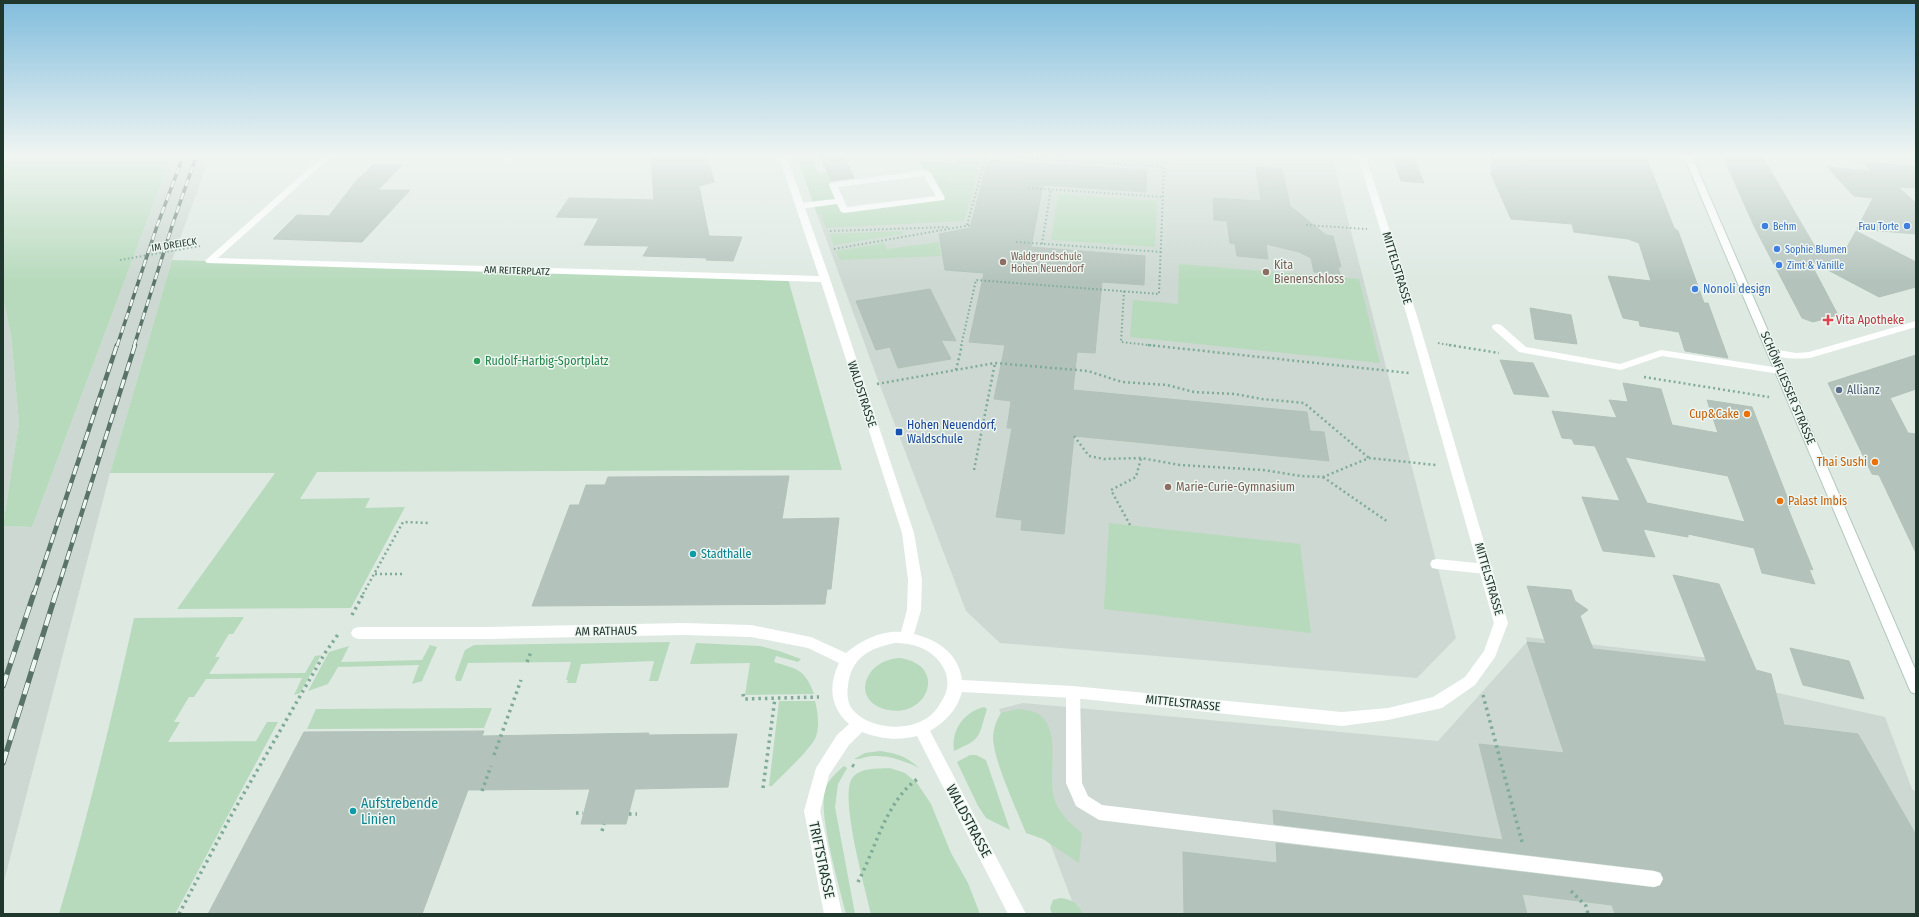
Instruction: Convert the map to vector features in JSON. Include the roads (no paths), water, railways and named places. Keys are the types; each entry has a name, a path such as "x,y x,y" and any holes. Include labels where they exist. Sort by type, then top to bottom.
{"street":[{"name":"AM REITERPLATZ","path":"281,197 210,261 825,279"},
{"name":"WALDSTRASSE","path":"797,197 908,533 916,580 914,610 906,638"},
{"path":"838,197 844,210 941,198 940,197"},
{"name":"MITTELSTRASSE","path":"956,686 1073,692 1342,719 1388,714 1437,703 1470,681 1490,653 1502,623 1375,197"},
{"name":"SCHÖNFLIESSER STRASSE","path":"1705,197 1916,688"},
{"path":"800,206 840,201"},
{"path":"1772,352 1796,356 1810,355 1916,324"},
{"path":"1497,327 1523,350 1621,367 1660,353 1780,371"},
{"path":"1437,564 1486,569"},
{"name":"AM RATHAUS","path":"358,633 481,633 683,629 751,631 811,643 848,661"},
{"path":"895,637 906,638 915,639 932,646 945,656 953,670 956,686 954,694 946,711 921,729 893,734 875,731 860,724 851,717 840,699 840,679 848,661 860,650 874,642 895,637"},
{"path":"1073,692 1074,784 1082,801 1099,812 1654,879"},
{"name":"TRIFTSTRASSE","path":"833,914 812,811 822,773 843,740 860,724"},
{"name":"WALDSTRASSE","path":"921,729 1017,914"}],"railway":[{"path":"117,346 168,197"},
{"path":"134,346 182,197"},
{"path":"34,594 117,345"},
{"path":"56,594 135,345"},
{"path":"3,686 34,593"},
{"path":"3,763 56,593"}],"place":[{"name":"Behm","path":"1765,226"},
{"name":"Frau Torte","path":"1907,226"},
{"name":"Sophie Blumen","path":"1777,249"},
{"name":"Waldgrundschule Hohen Neuendorf","path":"1003,262"},
{"name":"Zimt & Vanille","path":"1779,265"},
{"name":"Kita Bienenschloss","path":"1266,272"},
{"name":"Nonoli design","path":"1695,289"},
{"name":"Vita Apotheke","path":"1828,320"},
{"name":"Rudolf-Harbig-Sportplatz","path":"477,361"},
{"name":"Allianz","path":"1839,390"},
{"name":"Cup&Cake","path":"1747,414"},
{"name":"Hohen Neuendorf, Waldschule","path":"899,432"},
{"name":"Thai Sushi","path":"1875,462"},
{"name":"Marie-Curie-Gymnasium","path":"1168,487"},
{"name":"Palast Imbis","path":"1780,501"},
{"name":"Stadthalle","path":"693,554"},
{"name":"Aufstrebende Linien","path":"353,811"}]}
